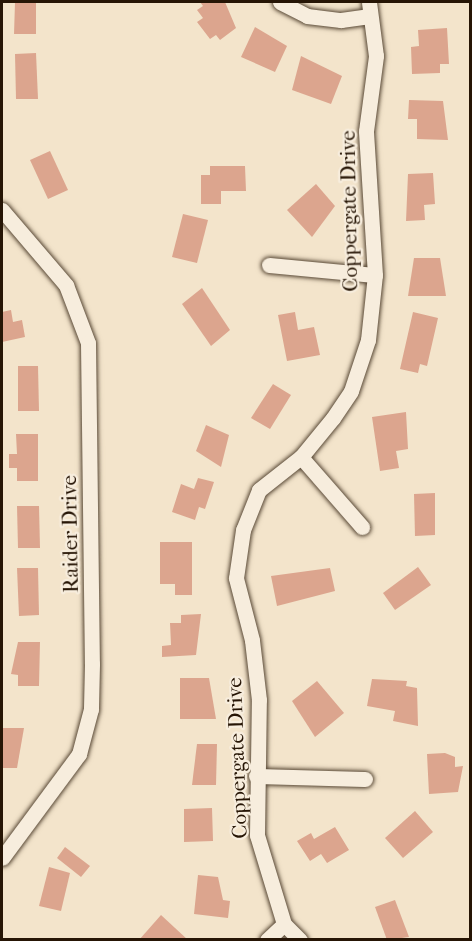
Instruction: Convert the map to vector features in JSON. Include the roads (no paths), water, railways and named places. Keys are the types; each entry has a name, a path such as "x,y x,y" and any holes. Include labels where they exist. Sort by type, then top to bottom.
{"street":[{"path":"280,2 307,16 341,20 369,9"},
{"name":"Coppergate Drive","path":"300,939 284,924 256,835 259,700 252,640 236,578 243,530 259,490 301,457 351,391 368,340 375,275 367,200 366,131 376,56 369,9"},
{"name":"Raider Drive","path":"2,210 66,285 88,343 92,664 91,709 79,754 2,858"},
{"path":"269,265 375,275"},
{"path":"301,457 362,527"},
{"path":"256,776 365,779"},
{"path":"267,939 284,924"}]}
